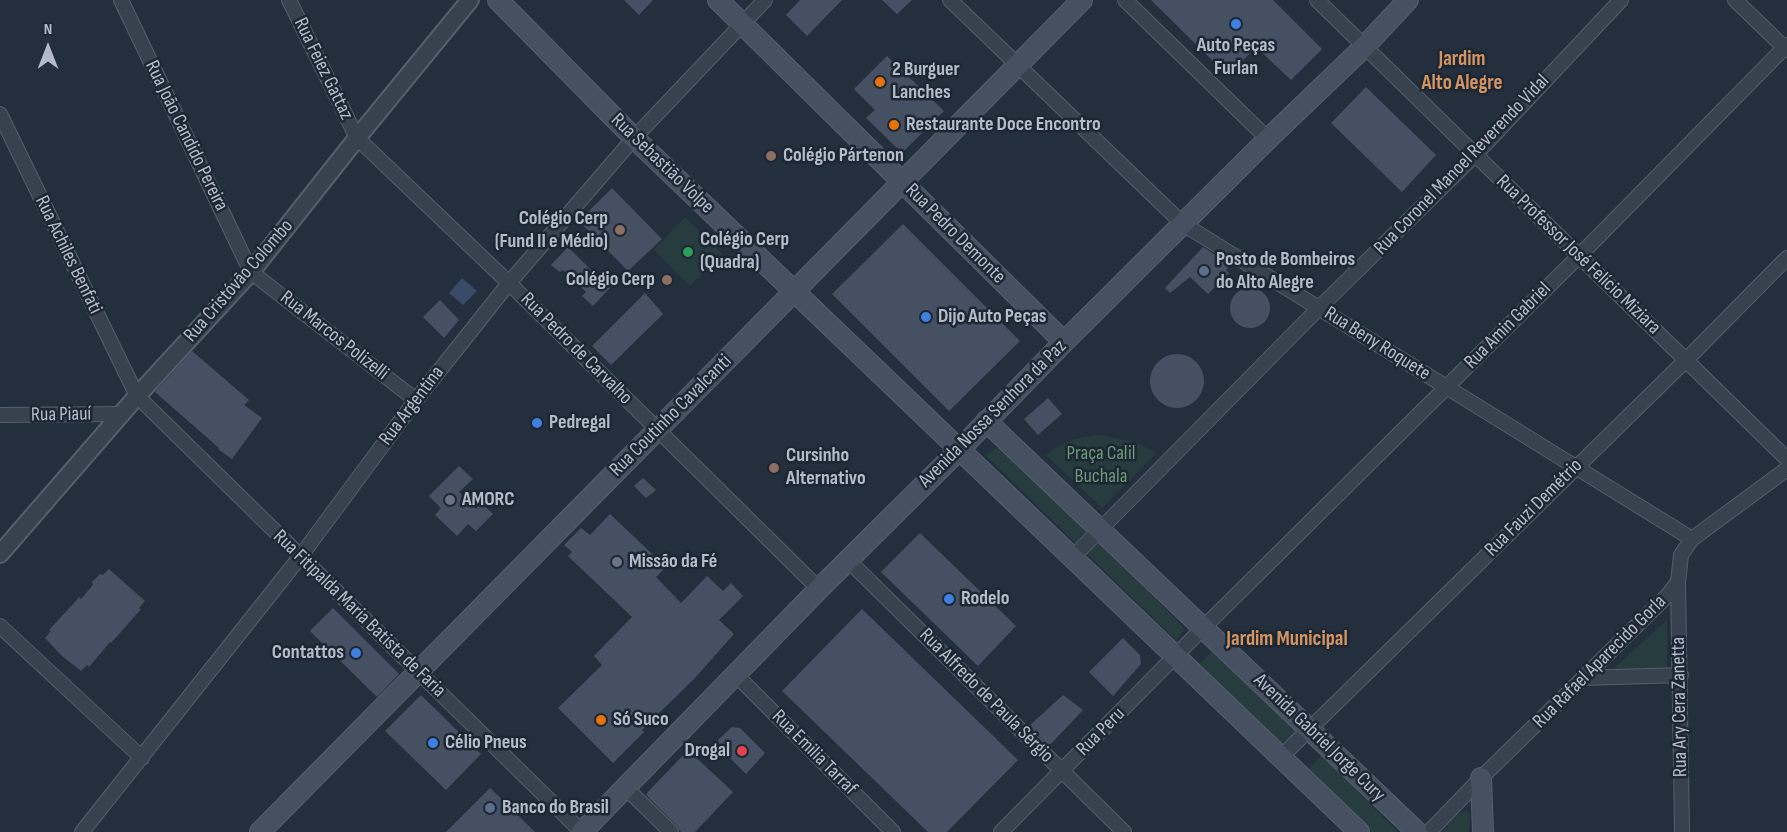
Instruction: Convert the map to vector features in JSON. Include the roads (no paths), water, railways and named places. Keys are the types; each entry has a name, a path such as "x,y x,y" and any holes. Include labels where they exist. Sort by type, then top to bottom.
{"main road":[{"name":"Rua Sebastião Volpe","path":"498,0 634,138 959,450"},
{"name":"Rua Pedro Demonte","path":"718,0 1064,342"},
{"name":"Rua Coutinho Cavalcanti","path":"261,832 1082,0"},
{"name":"Avenida Nossa Senhora da Paz","path":"582,832 1064,342 1364,47 1408,0"},
{"name":"Avenida Gabriel Jorge Cury","path":"986,421 1417,832"},
{"name":"Avenida Gabriel Jorge Cury","path":"959,450 1359,832"},
{"path":"1481,778 1483,832"}],"street":[{"name":"Rua João Candido Pereira","path":"121,0 251,272"},
{"name":"Rua Feiez Gattaz","path":"289,0 357,138"},
{"name":"Rua Argentina","path":"82,832 300,556 416,400 509,283 634,138 765,0"},
{"name":"Rua Beny Roquete","path":"950,0 1184,224 1692,539"},
{"path":"1125,0 1268,139"},
{"name":"Rua Professor José Felício Miziara","path":"1317,0 1787,459"},
{"name":"Rua Coronel Manoel Reverendo Vidal","path":"1072,558 1319,308 1475,155 1621,0"},
{"path":"1735,0 1786,48"},
{"name":"Rua Cristóvão Colombo","path":"0,554 137,396 251,272 469,1"},
{"name":"Rua Amin Gabriel","path":"1175,657 1786,48"},
{"name":"Rua Achiles Benfati","path":"0,114 137,396"},
{"name":"Rua Pedro de Carvalho","path":"357,138 509,283 819,589"},
{"name":"Rua Fauzi Demétrio","path":"1280,758 1787,258"},
{"name":"Rua Marcos Polizelli","path":"251,272 416,400"},
{"name":"Rua Fitipalda Maria Batista de Faria","path":"137,396 582,832"},
{"name":"Rua Piauí","path":"0,416 121,414"},
{"name":"Rua Rafael Aparecido Gorla","path":"1429,832 1668,595 1678,582 1681,555 1692,539 1787,469"},
{"name":"Rua Alfredo de Paula Sérgio","path":"848,560 1124,832"},
{"name":"Rua Ary Cera Zanetta","path":"1678,582 1682,832"},
{"path":"0,626 142,758"},
{"name":"Rua Peru","path":"1001,832 1175,657"},
{"name":"Rua Emilia Tarraf","path":"736,675 893,832"},
{"path":"1584,678 1681,675"},
{"path":"625,787 671,832"}],"water":[{"path":"462,278 477,291 463,305 449,293"}],"place":[{"name":"Auto Peças Furlan","path":"1236,24"},
{"name":"2 Burguer Lanches","path":"880,82"},
{"name":"Restaurante Doce Encontro","path":"894,125"},
{"name":"Colégio Pártenon","path":"771,156"},
{"name":"Colégio Cerp (Fund II e Médio)","path":"620,230"},
{"name":"Colégio Cerp (Quadra)","path":"688,252"},
{"name":"Posto de Bombeiros do Alto Alegre","path":"1204,271"},
{"name":"Colégio Cerp","path":"667,280"},
{"name":"Dijo Auto Peças","path":"926,317"},
{"name":"Pedregal","path":"537,423"},
{"name":"Cursinho Alternativo","path":"774,468"},
{"name":"AMORC","path":"450,500"},
{"name":"Missão da Fé","path":"617,562"},
{"name":"Rodelo","path":"949,599"},
{"name":"Contattos","path":"356,653"},
{"name":"Só Suco","path":"601,720"},
{"name":"Célio Pneus","path":"433,743"},
{"name":"Drogal","path":"742,751"},
{"name":"Banco do Brasil","path":"490,808"}],"district":[{"name":"Jardim Alto Alegre","path":"1462,72"},
{"name":"Jardim Municipal","path":"1287,640"}],"park label":[{"name":"Praça Calil Buchala","path":"1101,466"}]}
